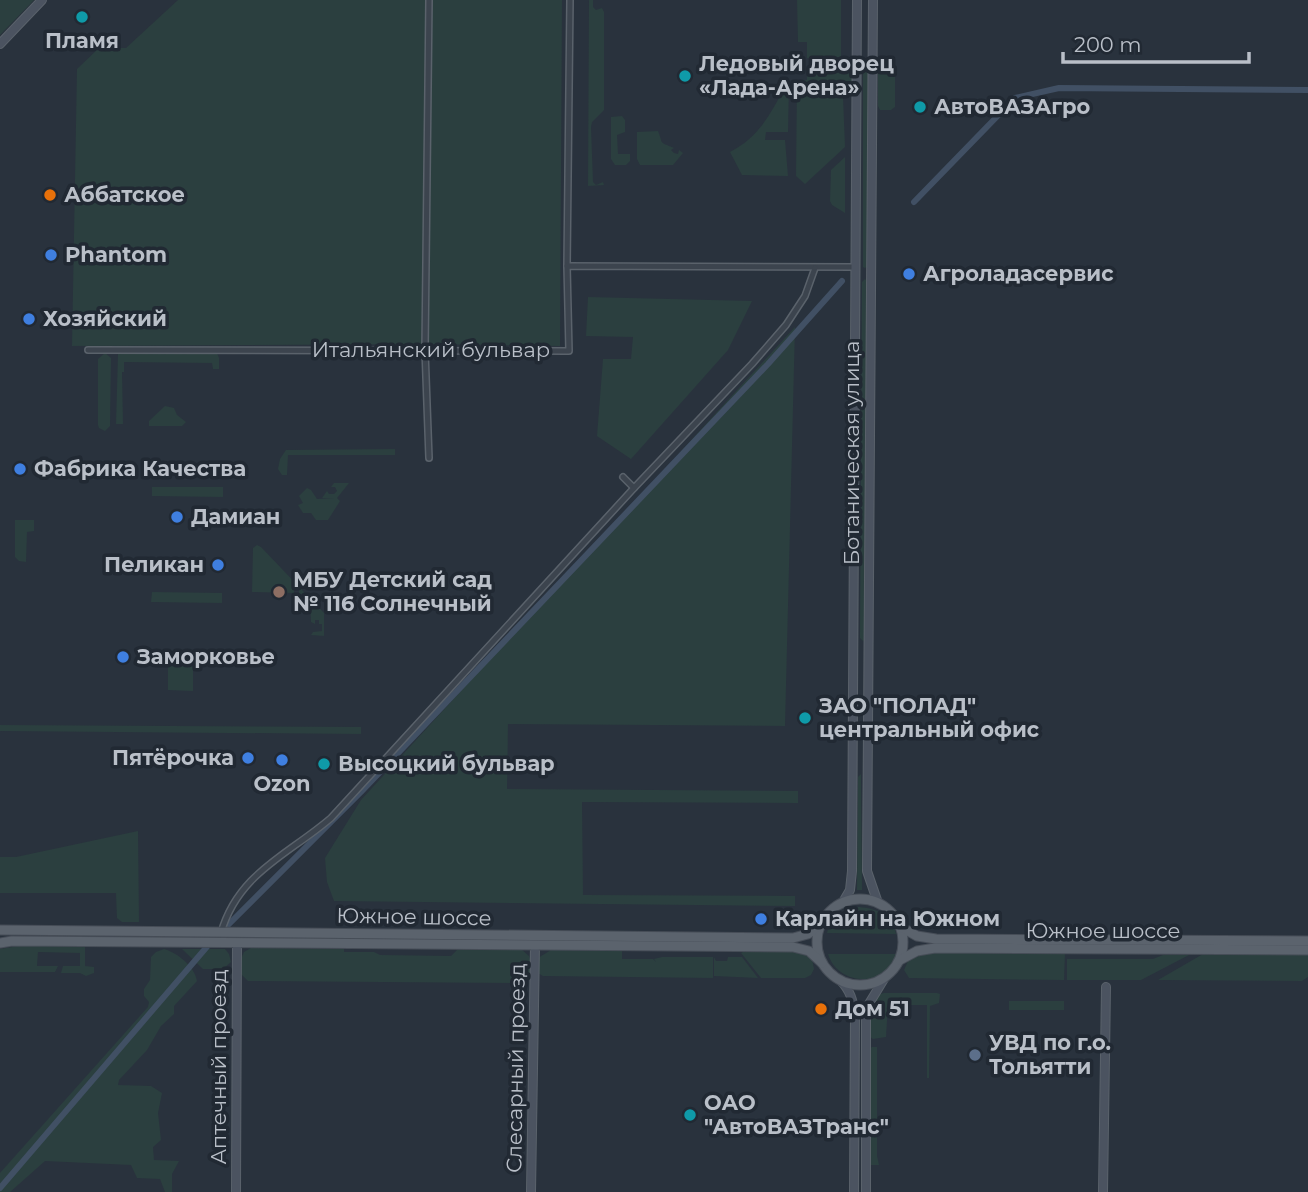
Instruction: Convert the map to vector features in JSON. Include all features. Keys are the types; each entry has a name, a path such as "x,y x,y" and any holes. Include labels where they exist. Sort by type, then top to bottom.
{"main road":[{"path":"0,44 42,0"},
{"name":"Ботаническая улица","path":"844,902 850,890 852,871 857,0"},
{"name":"Ботаническая улица","path":"873,0 867,871 878,903"},
{"path":"857,61 872,61"},
{"path":"856,271 871,275"},
{"path":"854,659 869,659"},
{"path":"853,762 868,762"},
{"path":"854,1192 855,1015 852,996 846,986 822,963 817,943 822,923 844,902 862,900 878,903 891,912 901,927 902,948 900,960 884,979 866,1013 866,1192"},
{"name":"Южное шоссе","path":"0,930 793,938 808,934 822,923"},
{"name":"Южное шоссе","path":"901,927 917,936 936,939 1308,941"},
{"name":"Южное шоссе","path":"0,943 793,947 809,951 822,963"},
{"name":"Аптечный проезд","path":"236,1192 237,943"},
{"name":"Слесарный проезд","path":"531,1192 535,945"},
{"name":"Южное шоссе","path":"900,960 917,951 934,948 1308,950"},
{"path":"840,980 859,985 884,979"},
{"path":"1103,1192 1106,987"}],"street":[{"path":"429,0 425,350 429,458"},
{"path":"570,0 568,266 816,268 856,271"},
{"name":"Итальянский бульвар","path":"88,350 569,351 568,266"},
{"path":"221,933 230,907 252,880 280,854 331,818 786,326 805,296 816,268"},
{"path":"623,477 634,488"}],"green space":[{"path":"0,0 34,0 0,35"},
{"path":"178,0 562,0 560,346 72,346 77,69 99,48 126,48"},
{"path":"589,0 593,0 596,10 602,8 604,12 604,110 592,122 591,127 593,182 596,185 603,182 604,185 588,186"},
{"path":"797,0 841,0 841,57 807,58 807,42 798,42"},
{"path":"883,64 895,67 895,107 891,110 880,110 878,106 878,70"},
{"path":"852,65 853,86 843,97 845,147 805,184 796,176 797,81 807,80 807,66"},
{"path":"866,70 869,71 868,266 865,268 863,74"},
{"path":"787,84 788,132 766,132 765,140 785,140 788,176 742,175 730,152 757,131"},
{"path":"622,116 625,120 625,132 617,135 618,154 630,154 630,161 626,165 615,165 611,159 611,117"},
{"path":"658,131 662,142 674,148 671,150 674,153 678,154 679,150 683,153 673,165 640,165 637,159 637,132"},
{"path":"845,157 845,213 830,201 831,170"},
{"path":"865,279 869,283 863,641 860,638 862,282"},
{"path":"588,297 752,301 728,350 631,459 597,436 603,359 631,359 633,337 586,336"},
{"path":"795,327 785,726 508,724 507,789 798,791 798,803 582,802 583,895 795,896 795,906 334,901 327,882 325,858 361,800"},
{"path":"105,353 111,358 110,426 105,431 98,425 98,359"},
{"path":"217,353 219,369 213,369 212,363 124,362 123,424 116,424 118,354"},
{"path":"165,406 174,408 177,415 186,422 182,426 149,426 149,421"},
{"path":"395,449 395,455 288,455 287,475 282,475 278,469 286,450"},
{"path":"334,483 349,483 337,498 340,501 328,520 316,520 311,513 303,513 298,505 303,503 299,496 307,488 317,499 334,498 322,498 327,491 334,494 337,491 335,487 331,487"},
{"path":"152,487 223,487 223,497 152,496"},
{"path":"15,520 34,520 34,531 27,532 26,562 15,557"},
{"path":"257,545 324,613 324,636 311,635 313,632 322,631 322,624 319,624 319,620 315,620 315,624 311,622 310,604 299,594 299,590 294,590 294,593 252,592 253,548"},
{"path":"152,592 222,593 222,603 151,602"},
{"path":"168,658 193,659 193,691 168,690"},
{"path":"0,725 361,727 361,734 0,731"},
{"path":"861,774 862,890 857,890 858,777"},
{"path":"138,831 139,922 122,922 117,918 116,893 0,893 0,857 16,857"},
{"path":"856,907 882,913 891,922 896,934 827,933 838,916"},
{"path":"18,946 85,946 85,966 94,967 94,973 86,976 80,973 61,973 63,966 80,966 80,953 38,952 37,966 58,966 55,972 0,972 0,949"},
{"path":"251,948 344,949 344,952 374,952 380,955 451,956 457,950 463,949 521,949 529,956 531,969 526,979 518,983 248,981 240,973 240,961 244,952"},
{"path":"164,949 185,961 197,981 174,1006 174,1014 161,1026 147,1050 119,1080 118,1085 151,1086 162,1093 158,1113 161,1140 153,1147 154,1160 179,1161 172,1174 172,1192 165,1192 160,1179 137,1178 131,1165 45,1161 10,1192 0,1192 0,1173 148,1007 144,989 150,980 151,957"},
{"path":"182,949 225,949 231,962 223,969 203,969"},
{"path":"551,950 622,951 622,959 653,959 656,962 654,959 662,957 713,957 713,978 543,976 538,973 538,958"},
{"path":"927,952 1065,953 1064,980 909,978 904,970 908,961"},
{"path":"741,953 803,954 812,959 814,969 811,975 805,978 761,978"},
{"path":"828,954 897,954 884,973 863,979 842,973 833,965"},
{"path":"1203,954 1308,955 1308,977 1302,981 1158,980"},
{"path":"1163,955 1189,955 1141,980 1067,980 1067,959 1153,959"},
{"path":"714,957 716,961 727,961 728,957 742,957 758,978 714,976"},
{"path":"940,994 939,1003 930,1006 929,1078 927,1005 888,1005 886,1037 873,1039 869,1036 868,1014 877,995"},
{"path":"1009,1001 1064,1001 1064,1010 1009,1010"},
{"path":"877,1047 879,1165 869,1165 868,1050"}],"waterway":[{"path":"914,202 1015,98 1059,88 1308,90"},
{"path":"221,932 361,792 768,364 842,281"},
{"path":"0,1188 211,942"}],"place":[{"name":"Пламя","path":"82,17"},
{"name":"Ледовый дворец «Лада-Арена»","path":"685,76"},
{"name":"АвтоВАЗАгро","path":"920,107"},
{"name":"Аббатское","path":"50,195"},
{"name":"Phantom","path":"51,255"},
{"name":"Агроладасервис","path":"909,274"},
{"name":"Хозяйский","path":"29,319"},
{"name":"Фабрика Качества","path":"20,469"},
{"name":"Дамиан","path":"177,517"},
{"name":"Пеликан","path":"218,565"},
{"name":"МБУ Детский сад № 116 Солнечный","path":"279,592"},
{"name":"Заморковье","path":"123,657"},
{"name":"ЗАО \"ПОЛАД\" центральный офис","path":"805,718"},
{"name":"Пятёрочка","path":"248,758"},
{"name":"Ozon","path":"282,760"},
{"name":"Высоцкий бульвар","path":"324,764"},
{"name":"Карлайн на Южном","path":"761,919"},
{"name":"Дом 51","path":"821,1009"},
{"name":"УВД по г.о. Тольятти","path":"975,1055"},
{"name":"ОАО \"АвтоВАЗТранс\"","path":"690,1115"}]}
